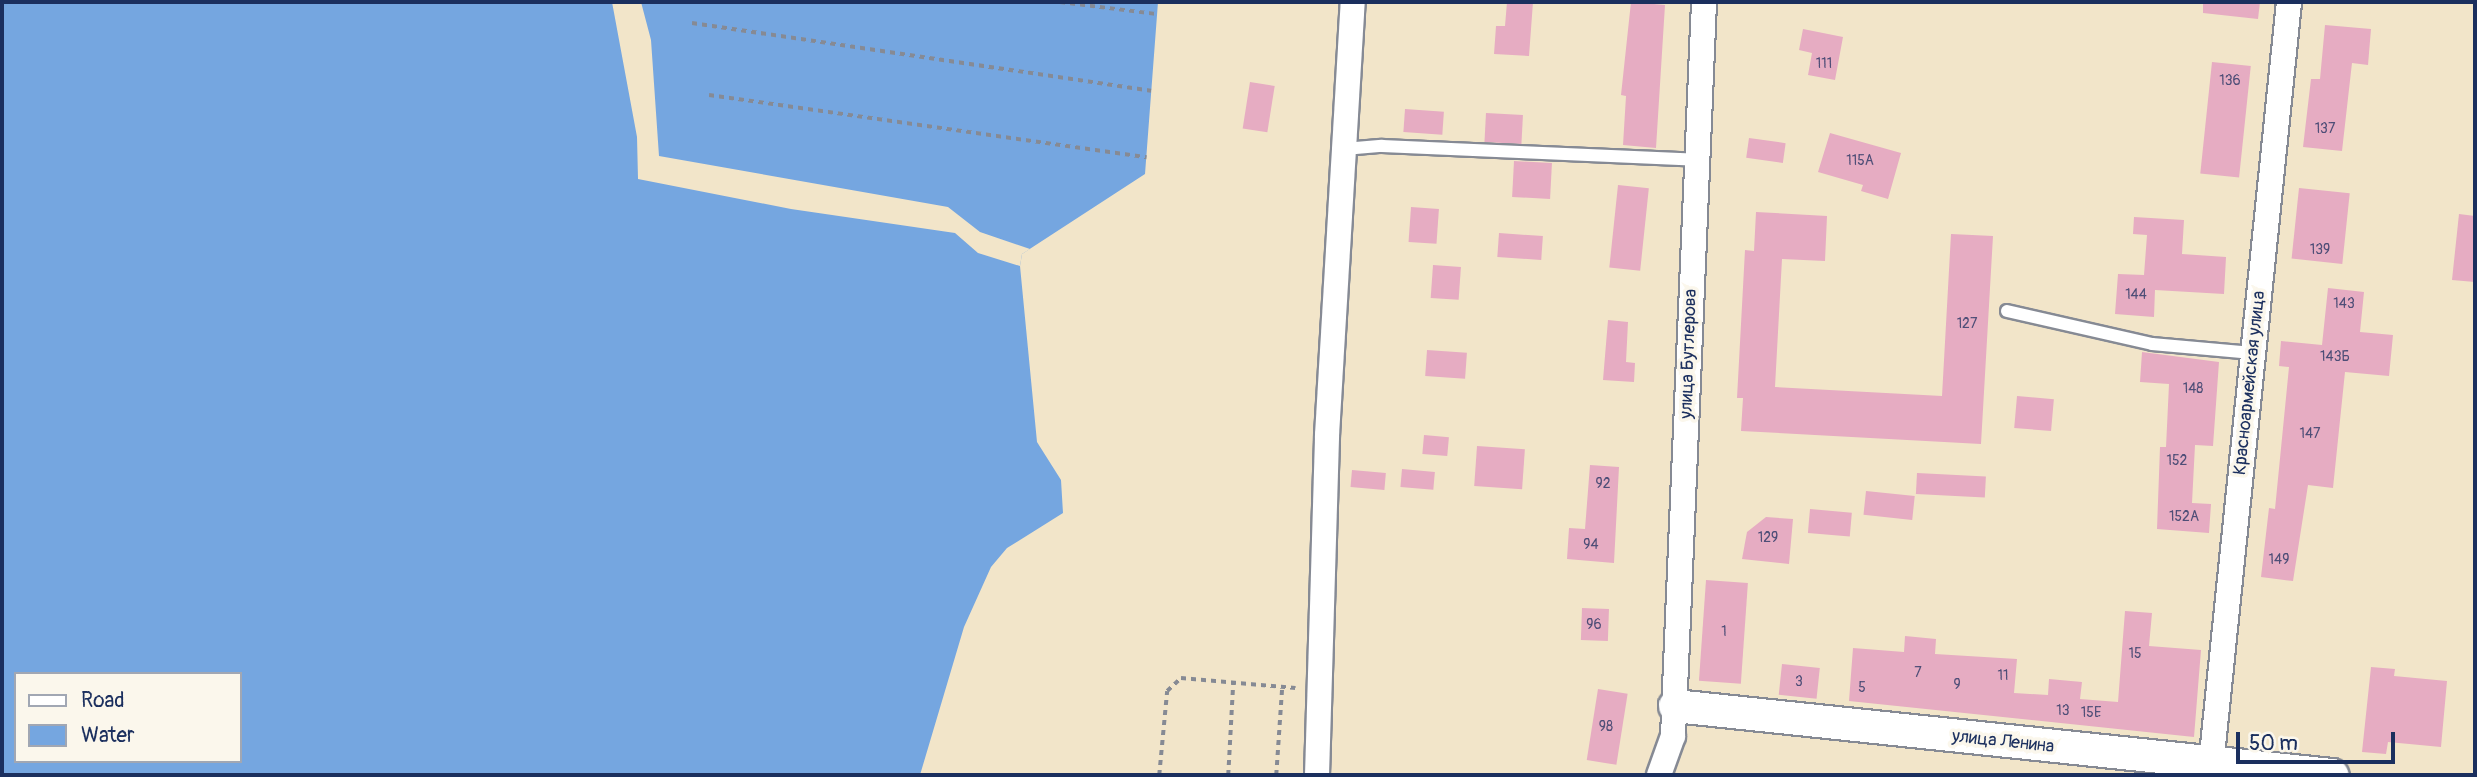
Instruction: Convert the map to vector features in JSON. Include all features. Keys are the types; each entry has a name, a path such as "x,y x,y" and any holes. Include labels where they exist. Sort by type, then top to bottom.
{"street":[{"path":"1317,775 1327,435 1353,2"},
{"name":"улица Бутлерова","path":"1660,775 1673,736 1675,706 1704,2"},
{"name":"Красноармейская улица","path":"2211,765 2289,2"},
{"name":"улица Ленина","path":"1675,706 2211,765 2332,775"}],"lane":[{"path":"1345,149 1382,146 1697,160"},
{"path":"2007,311 2152,344 2253,353"}],"path":[{"path":"1060,2 1157,14"},
{"path":"692,23 1151,91"},
{"path":"709,95 1147,157"},
{"path":"1159,775 1167,691 1181,678 1282,687 1276,775"},
{"path":"1227,775 1233,683"}],"water":[{"path":"2,2 1158,2 1145,174 1022,254 1020,266 1037,442 1061,480 1063,513 1007,548 991,567 964,627 920,775 2,775"}],"pier":[{"path":"612,2 641,2 651,40 659,156 948,207 980,232 1030,249 1022,254 1020,266 978,253 955,233 791,209 638,179 637,137"}],"building":[{"path":"1507,2 1533,2 1529,56 1494,54 1496,26 1505,26"},
{"path":"1631,2 1665,5 1656,148 1623,145 1626,96 1621,95"},
{"path":"2203,2 2260,2 2258,19 2203,13"},
{"path":"2325,25 2371,29 2368,65 2352,63 2342,151 2303,147 2311,79 2320,79"},
{"path":"1803,29 1843,37 1835,80 1808,75 1812,53 1799,50"},
{"path":"2212,62 2251,66 2239,177 2200,173"},
{"path":"1250,82 1275,86 1267,132 1243,128"},
{"path":"1405,109 1444,112 1442,135 1403,132"},
{"path":"1486,113 1523,115 1521,144 1484,142"},
{"path":"1830,133 1901,153 1888,199 1861,191 1863,185 1818,172"},
{"path":"1749,138 1786,143 1783,163 1746,158"},
{"path":"1514,161 1552,163 1550,199 1512,197"},
{"path":"1618,185 1649,188 1640,271 1609,268"},
{"path":"2299,188 2350,193 2342,264 2292,259"},
{"path":"1411,207 1439,209 1436,244 1409,242"},
{"path":"1756,212 1827,216 1825,261 1782,259 1775,387 1942,396 1951,234 1993,236 1981,444 1741,431 1743,398 1737,398 1745,250 1754,251"},
{"path":"2459,214 2475,216 2475,282 2452,280"},
{"path":"2134,217 2184,220 2182,254 2226,257 2224,294 2155,290 2154,317 2115,314 2118,274 2144,275 2147,235 2133,234"},
{"path":"1499,233 1543,236 1541,260 1497,257"},
{"path":"1433,265 1461,267 1459,300 1431,298"},
{"path":"2328,288 2364,292 2360,332 2393,335 2389,376 2345,372 2333,488 2308,485 2293,581 2261,577 2269,508 2275,509 2289,367 2279,366 2281,341 2322,345"},
{"path":"1608,320 1628,322 1626,362 1635,363 1634,382 1603,380"},
{"path":"1427,350 1467,353 1465,379 1425,376"},
{"path":"2142,352 2219,362 2213,446 2195,445 2192,503 2211,504 2209,533 2157,529 2160,447 2166,447 2169,384 2140,382"},
{"path":"2017,396 2054,399 2051,431 2014,428"},
{"path":"1424,435 1449,437 1447,456 1422,454"},
{"path":"1477,446 1525,449 1522,489 1474,486"},
{"path":"1590,465 1619,467 1614,563 1567,559 1569,528 1585,529"},
{"path":"1402,469 1435,472 1433,490 1400,487"},
{"path":"1352,470 1386,473 1384,490 1351,487"},
{"path":"1917,473 1986,477 1985,498 1916,494"},
{"path":"1866,491 1915,496 1912,520 1863,515"},
{"path":"1810,509 1852,513 1850,537 1808,533"},
{"path":"1766,517 1793,519 1789,564 1742,559 1747,532"},
{"path":"1706,580 1748,583 1741,684 1699,681"},
{"path":"1582,608 1609,609 1608,641 1581,640"},
{"path":"2125,611 2152,613 2149,646 2201,650 2194,737 1849,701 1853,648 1904,652 1905,636 1936,639 1935,654 2017,659 2014,693 2048,695 2049,679 2082,682 2080,699 2118,702"},
{"path":"1782,664 1820,668 1817,699 1779,695"},
{"path":"2371,667 2395,669 2394,676 2447,681 2441,747 2388,742 2386,754 2362,752"},
{"path":"1598,689 1628,694 1616,765 1587,760"}]}
